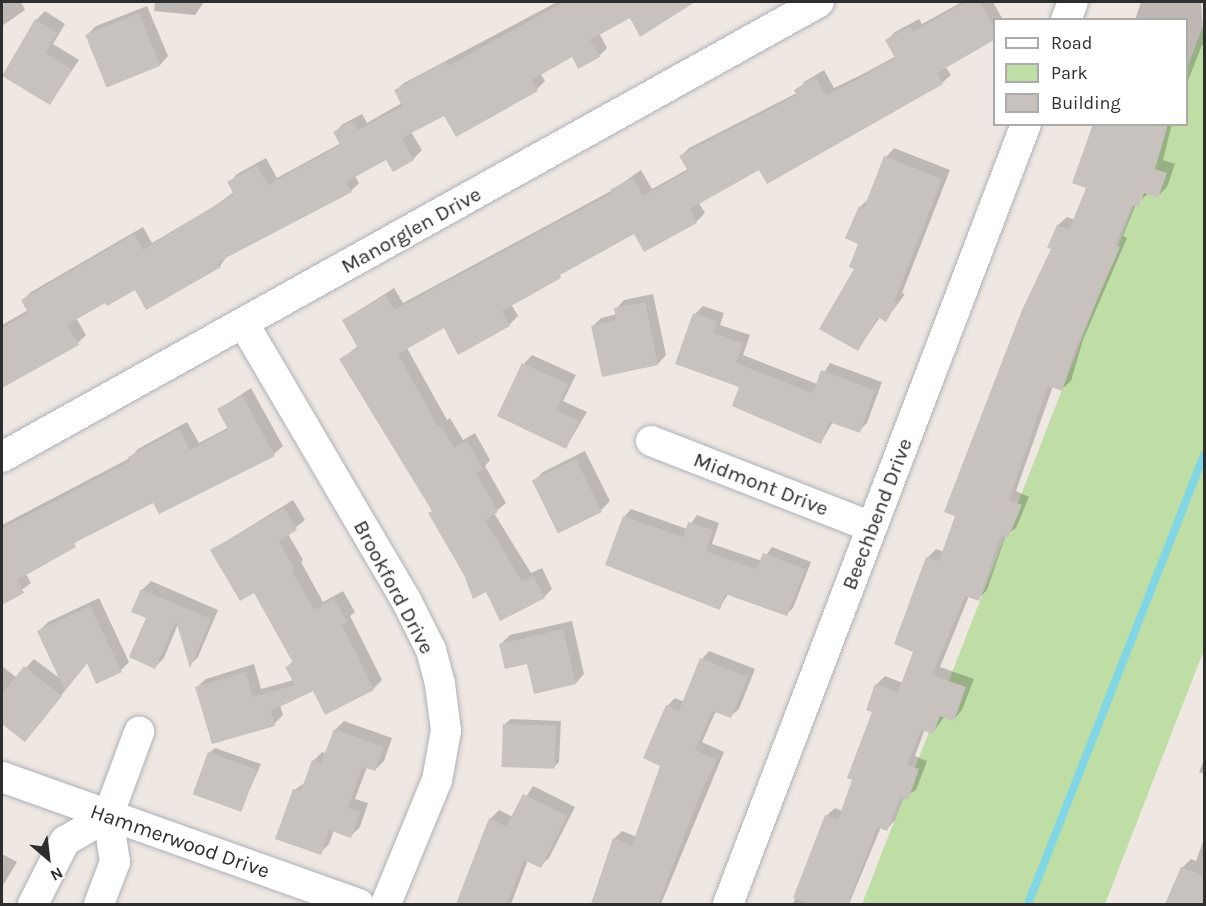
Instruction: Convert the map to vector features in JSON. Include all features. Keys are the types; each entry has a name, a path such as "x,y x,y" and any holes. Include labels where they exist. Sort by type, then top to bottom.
{"street":[{"path":"1067,18 1073,2"},
{"name":"Manorglen Drive","path":"2,457 244,324 800,6"},
{"name":"Beechbend Drive","path":"728,904 1025,126"},
{"name":"Brookford Drive","path":"244,324 405,600 431,650 440,684 446,731 437,780 386,904"},
{"name":"Midmont Drive","path":"651,441 872,527"},
{"path":"99,904 115,862 108,816 139,732"},
{"name":"Hammerwood Drive","path":"2,777 359,904"},
{"path":"33,904 65,841 108,816"}],"green space":[{"path":"1204,23 1204,650 1105,904 862,904 1165,126 1188,126 1188,66"}],"building":[{"path":"564,2 695,2 640,37 630,18 590,40 600,57 578,69 572,57 532,80 538,91 456,137 444,116 402,138 414,160 393,172 386,160 346,182 352,192 218,262 221,267 146,310 135,290 107,306 105,303 67,325 79,345 2,388 2,328 28,313 21,300 134,234 143,250 234,194 227,182 257,165 268,185 340,145 333,132 353,121 358,130 402,106 394,90 446,62 448,66"},
{"path":"965,2 980,2 993,25 993,41 937,73 943,84 767,184 759,170 690,209 697,223 644,252 634,234 560,275 561,278 502,311 510,326 458,355 444,328 398,354 438,427 441,425 454,448 467,441 483,469 476,473 498,512 485,520 522,581 533,576 545,598 500,621 486,592 473,599 464,575 428,513 432,511 339,359 358,348 342,320 386,295 394,310 612,193 610,190 633,177 643,196 688,171 679,156 797,95 794,90 815,77 826,95 855,81 895,58 885,40 910,26 913,32"},
{"path":"139,13 160,66 107,88 85,35"},
{"path":"35,19 57,33 45,53 72,70 50,105 2,76"},
{"path":"1092,126 1167,126 1155,169 1167,173 1158,198 1144,193 1139,207 1132,205 1115,245 1120,247 1075,350 1062,391 1048,386 1009,500 1022,505 1008,538 1001,535 979,601 965,596 932,675 966,687 954,721 940,716 933,734 921,730 907,765 919,769 908,800 900,797 887,831 877,827 848,904 809,904 793,898 825,815 838,820 852,780 847,778 872,712 866,710 875,684 898,692 913,652 894,644 926,557 939,561 955,516 944,512 1022,310 1051,249 1047,248 1057,225 1069,230 1086,188 1072,183"},
{"path":"884,156 942,179 894,302 897,303 886,322 878,317 858,351 819,329 854,269 849,267 858,244 845,238 859,206 864,208"},
{"path":"645,302 658,365 602,377 591,326 616,320 614,308"},
{"path":"693,313 717,321 713,333 743,343 736,363 813,393 821,370 875,390 860,433 829,422 821,444 732,406 739,387 675,364"},
{"path":"522,363 568,384 556,410 579,421 566,449 497,416"},
{"path":"242,395 275,456 159,514 153,503 74,543 76,547 17,580 24,593 2,605 2,529 130,461 128,457 179,429 190,450 228,429 217,409"},
{"path":"576,459 602,512 558,534 532,480"},
{"path":"284,508 297,530 279,541 295,570 292,571 314,610 334,599 347,622 342,625 374,690 325,715 313,691 271,711 275,726 212,744 195,687 246,672 253,697 295,685 285,667 293,663 254,593 240,601 210,550"},
{"path":"623,516 683,537 688,522 713,530 706,551 757,569 763,553 805,569 787,616 725,594 720,610 605,565"},
{"path":"141,589 211,619 190,668 176,621 155,669 129,657 146,618 131,612"},
{"path":"90,606 122,672 96,684 87,663 65,691 37,631"},
{"path":"563,629 576,684 534,694 527,664 505,669 499,644"},
{"path":"700,658 748,677 731,718 712,711 695,750 717,760 704,785 658,904 591,904 613,838 632,845 660,766 643,758 666,705 679,711"},
{"path":"24,666 62,696 25,742 2,724 2,695"},
{"path":"503,724 556,726 554,769 501,767"},
{"path":"334,729 384,747 375,771 362,767 348,808 360,812 351,838 329,830 321,855 275,839 293,789 301,791 312,760 321,763"},
{"path":"208,752 257,770 241,812 193,794"},
{"path":"523,794 567,816 541,868 524,860 507,904 456,904 489,818 506,827"},
{"path":"1181,867 1204,876 1204,904 1165,904"}],"waterway":[{"path":"1028,904 1204,454"}]}
